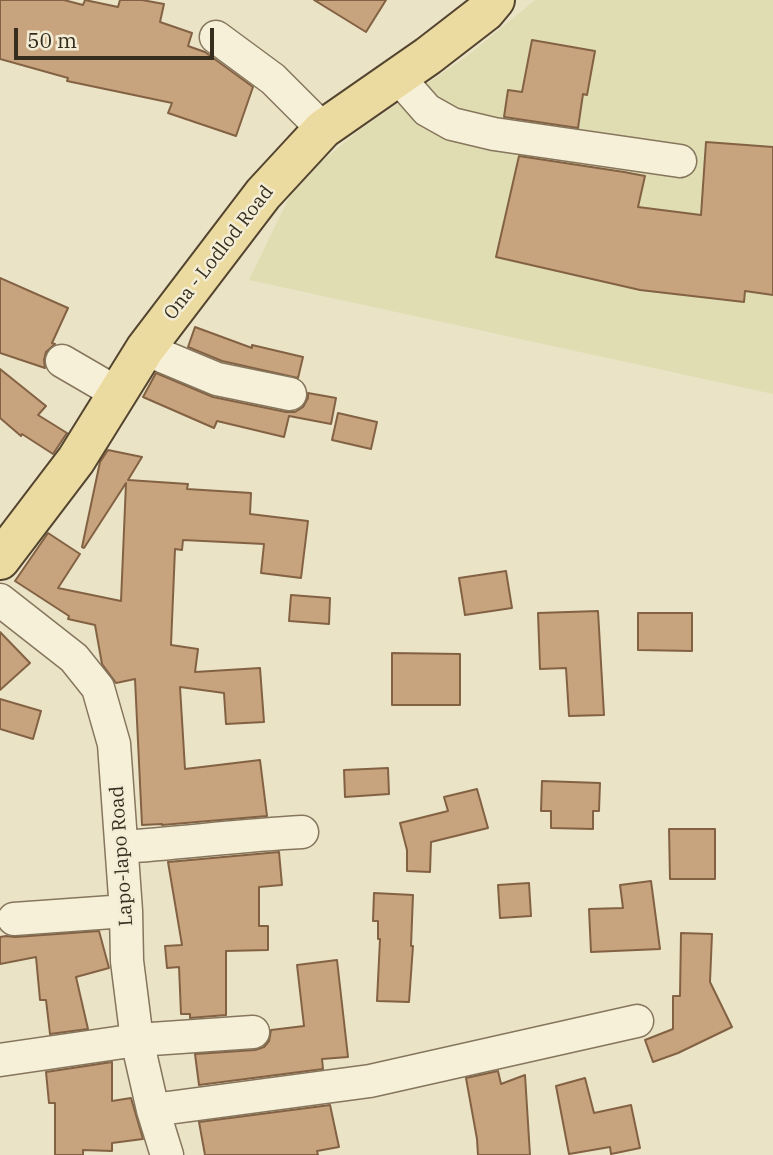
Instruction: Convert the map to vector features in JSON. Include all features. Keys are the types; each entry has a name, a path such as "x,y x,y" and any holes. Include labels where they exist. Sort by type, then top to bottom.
{"main road":[{"name":"Ona - Lodlod Road","path":"0,561 76,460 145,349 263,194 323,129 428,56 483,4"}],"street":[{"path":"216,37 273,79 323,129"},
{"path":"398,78 427,110 452,124 494,134 680,161"},
{"path":"145,349 217,379 290,394"},
{"path":"62,361 117,393"},
{"name":"Lapo-lapo Road","path":"0,600 74,658 98,688 114,744 127,961 137,1040 153,1110 167,1155"},
{"path":"122,847 302,832"},
{"path":"14,919 126,911"},
{"path":"153,1110 370,1081 637,1021"},
{"path":"0,1060 137,1040 253,1032"}],"shaded area":[{"path":"535,0 773,0 773,394 249,280 296,183 362,128 467,56"}],"building":[{"path":"0,0 64,0 83,5 85,0 118,7 120,0 164,4 160,22 192,33 188,46 205,52 253,87 236,136 168,113 172,103 67,81 68,78 0,59"},
{"path":"314,0 386,0 366,32"},
{"path":"532,40 595,51 587,95 583,94 578,128 504,117 508,90 522,92"},
{"path":"706,142 773,147 773,295 745,291 744,302 640,290 496,257 519,156 645,176 638,207 701,215"},
{"path":"0,278 68,308 52,343 55,344 46,352 45,368 0,353"},
{"path":"195,327 252,348 252,345 303,357 298,378 222,361 188,347"},
{"path":"0,369 46,406 38,415 67,433 53,454 22,434 21,436 0,418"},
{"path":"156,373 213,397 286,412 295,412 303,407 308,393 336,398 331,424 289,416 284,437 217,421 214,428 143,397"},
{"path":"338,413 377,422 371,449 332,440"},
{"path":"108,450 142,457 128,480 188,484 187,489 251,493 250,514 308,521 301,578 261,573 264,544 183,540 182,550 175,549 171,645 198,649 195,672 260,668 264,722 226,724 224,693 180,687 185,769 260,760 267,816 142,825 135,679 116,683 102,664 95,625 68,619 69,616 15,581 48,533 80,554 58,588 121,601 126,483 84,548 82,547 100,462"},
{"path":"506,571 512,608 465,615 459,578"},
{"path":"291,595 330,598 329,624 289,621"},
{"path":"598,611 604,715 569,716 566,668 540,669 538,613"},
{"path":"638,613 692,613 692,651 638,650"},
{"path":"0,632 30,663 0,690"},
{"path":"392,653 460,654 460,705 392,705"},
{"path":"0,699 41,711 33,739 0,729"},
{"path":"388,768 389,794 345,797 344,770"},
{"path":"542,781 600,783 599,811 593,811 593,829 551,828 551,811 541,811"},
{"path":"477,789 488,828 431,842 430,872 407,871 407,850 400,823 448,811 444,797"},
{"path":"669,829 715,829 715,879 670,879"},
{"path":"279,852 282,885 259,887 259,926 268,926 268,950 226,951 226,1015 190,1018 190,1014 181,1014 179,967 167,968 165,946 182,945 168,862"},
{"path":"651,881 660,949 591,952 589,909 623,908 620,885"},
{"path":"529,883 531,916 500,918 498,885"},
{"path":"374,893 413,895 409,1002 377,1001 380,939 378,921 373,921"},
{"path":"99,931 109,968 76,977 88,1029 50,1034 46,1000 40,1000 36,957 0,964 0,937"},
{"path":"681,933 712,934 710,982 732,1027 653,1062 645,1040 673,1029 673,996 680,996"},
{"path":"337,960 348,1057 322,1059 323,1069 199,1085 195,1054 255,1050 264,1047 269,1041 271,1030 304,1026 297,965"},
{"path":"112,1062 112,1101 131,1098 143,1139 112,1143 112,1151 83,1150 83,1155 55,1155 55,1103 49,1103 46,1072"},
{"path":"498,1071 501,1084 525,1075 530,1155 478,1155 466,1078"},
{"path":"585,1078 594,1113 631,1105 640,1148 611,1154 610,1147 569,1154 556,1086"},
{"path":"330,1105 339,1147 317,1151 318,1155 205,1155 199,1122"}]}
